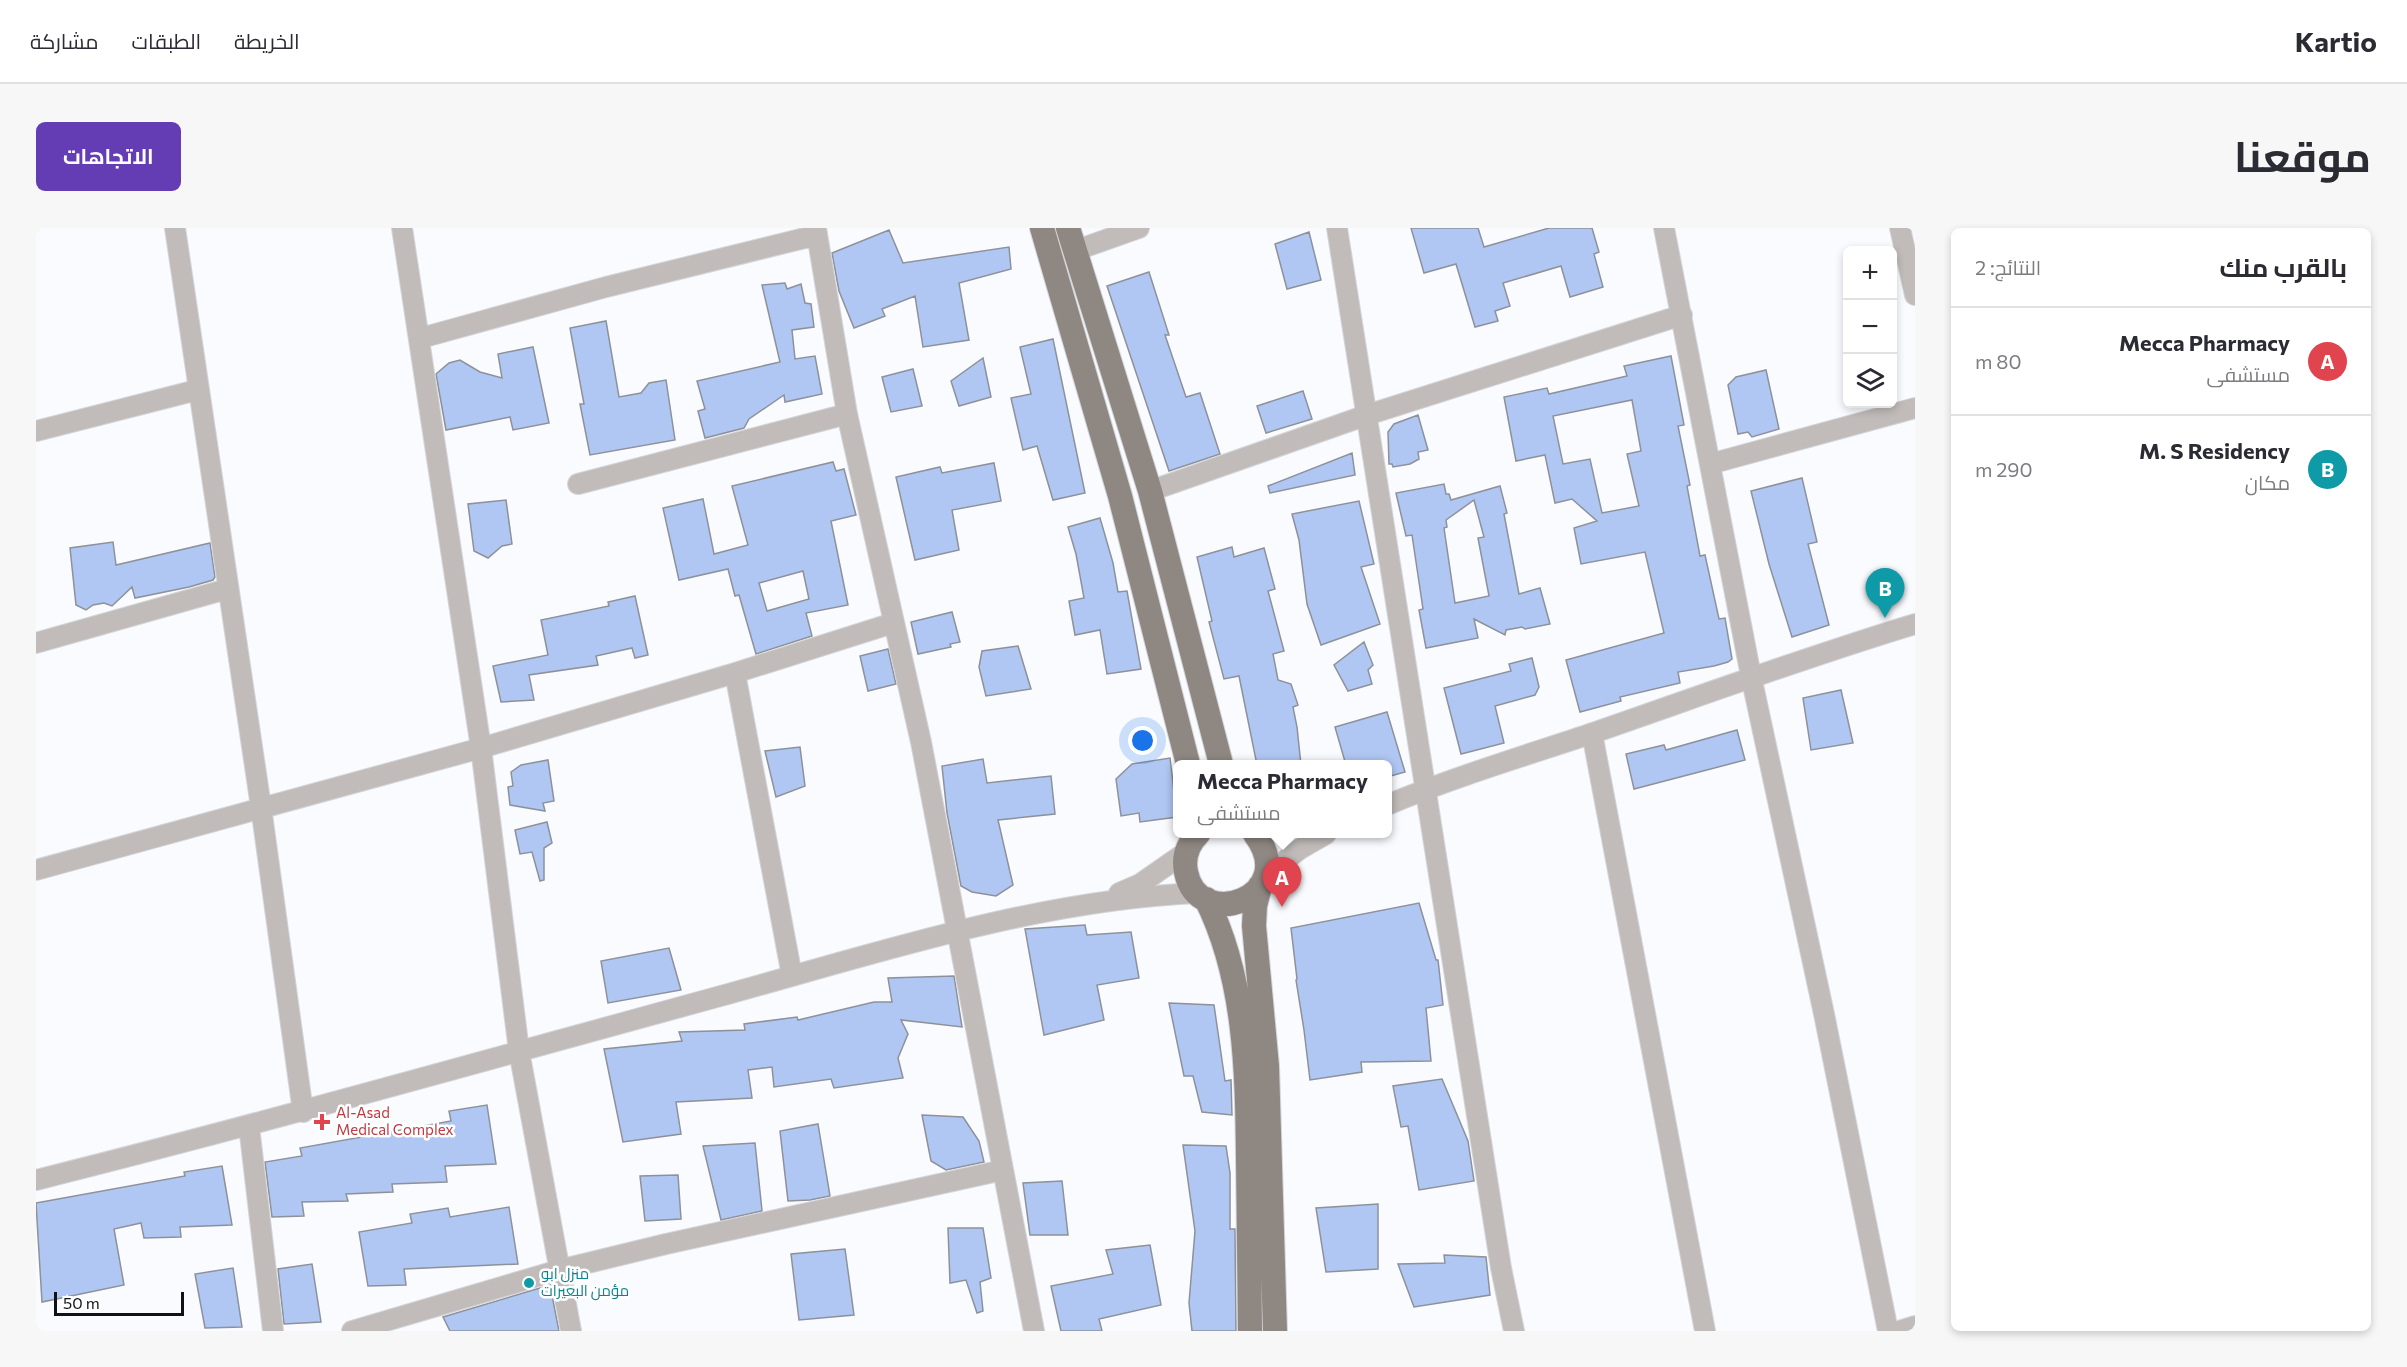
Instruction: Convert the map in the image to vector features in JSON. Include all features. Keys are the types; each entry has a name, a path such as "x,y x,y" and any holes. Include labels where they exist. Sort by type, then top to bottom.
{"main road":[{"path":"1042,228 1120,496 1187,760"},
{"path":"1071,239 1150,491 1220,760"},
{"path":"1258,838 1268,860 1255,906 1254,926 1267,1066 1275,1331"},
{"path":"1192,843 1186,874 1202,896 1222,935 1238,1005 1246,1068 1250,1331"},
{"path":"1202,896 1217,903 1241,902 1252,895 1263,881"},
{"path":"1222,935 1237,927 1254,926"}],"street":[{"path":"175,228 197,390 261,807 303,1112"},
{"path":"402,228 421,338 481,748 519,1051 571,1331"},
{"path":"1071,239 1139,228"},
{"path":"1337,228 1499,1256 1514,1331"},
{"path":"1664,228 1751,676 1824,1014 1888,1331"},
{"path":"1900,228 1915,295"},
{"path":"421,338 817,231 847,414 921,742 1034,1331"},
{"path":"1150,491 1367,415 1682,315"},
{"path":"36,431 197,390"},
{"path":"1710,464 1915,408"},
{"path":"578,484 847,414"},
{"path":"36,643 227,589"},
{"path":"36,870 481,748 735,673 893,623"},
{"path":"1392,803 1426,789 1751,676 1915,624"},
{"path":"735,673 792,976"},
{"path":"1592,733 1705,1331"},
{"path":"1263,881 1300,849 1319,838"},
{"path":"1088,904 1140,884 1192,843"},
{"path":"36,1180 303,1112 959,931 1088,904 1143,896 1202,896"},
{"path":"249,1126 273,1331"},
{"path":"352,1331 559,1270 666,1244 1003,1170"},
{"path":"1899,1331 1915,1326"}],"building":[{"path":"1411,228 1478,228 1484,247 1549,228 1592,228 1599,252 1594,254 1603,287 1570,297 1561,266 1503,283 1510,306 1495,311 1498,321 1475,327 1456,264 1424,273"},
{"path":"889,230 903,263 1009,247 1011,269 959,283 969,340 923,347 915,296 882,309 885,316 854,328 839,291 832,253"},
{"path":"1309,232 1321,280 1287,289 1275,244"},
{"path":"1149,272 1169,335 1165,335 1186,397 1200,393 1220,454 1169,471 1107,286"},
{"path":"785,283 787,289 801,284 805,303 811,304 814,327 792,330 795,359 815,356 822,394 785,402 784,395 749,419 744,428 705,438 698,411 705,409 697,381 780,362 762,285"},
{"path":"606,321 619,397 641,393 649,383 666,380 675,440 590,455 580,404 584,404 570,328"},
{"path":"1053,339 1085,493 1053,500 1037,446 1023,450 1011,398 1031,394 1020,347"},
{"path":"533,347 549,423 513,430 510,417 446,430 436,374 449,363 460,360 480,372 502,378 498,354"},
{"path":"1671,356 1684,425 1678,426 1690,485 1687,486 1700,556 1705,555 1719,619 1725,618 1732,659 1714,666 1678,672 1680,683 1620,697 1621,701 1580,712 1566,660 1664,633 1645,552 1581,564 1574,528 1597,521 1572,499 1555,503 1545,455 1516,461 1504,397 1547,388 1549,394 1627,376 1624,366","holes":["1632,400 1641,451 1627,454 1639,506 1602,513 1590,459 1563,464 1553,416"]},
{"path":"983,358 991,397 959,406 951,381"},
{"path":"913,369 922,406 891,412 882,377"},
{"path":"1766,370 1779,429 1752,437 1748,432 1738,434 1728,385 1736,377"},
{"path":"1303,391 1312,419 1266,433 1257,406"},
{"path":"1418,415 1428,450 1418,452 1419,459 1410,464 1393,467 1389,464 1388,432 1394,424"},
{"path":"1352,453 1355,475 1270,493 1268,486"},
{"path":"833,462 836,471 844,469 856,515 831,521 848,605 806,613 812,636 756,654 739,595 735,596 728,569 679,580 663,508 703,499 714,554 748,545 732,486","holes":["803,571 809,599 767,611 759,583"]},
{"path":"994,463 1001,501 952,510 959,550 915,560 896,477 940,467 942,473"},
{"path":"1802,478 1817,542 1808,544 1829,625 1792,637 1769,564 1751,491"},
{"path":"1444,484 1446,494 1449,494 1451,500 1500,486 1507,513 1504,514 1519,594 1540,588 1550,624 1506,630 1505,635 1474,619 1478,638 1426,648 1419,610 1423,609 1412,535 1406,536 1396,493","holes":["1474,500 1484,537 1478,538 1489,596 1455,603 1444,528 1447,527 1446,520"]},
{"path":"506,500 512,544 502,546 488,558 474,551 468,504"},
{"path":"1359,501 1374,564 1361,567 1380,624 1321,645 1307,604 1299,540 1292,514"},
{"path":"1100,518 1113,563 1118,592 1127,591 1141,669 1107,674 1100,630 1075,635 1069,601 1084,598 1076,554 1068,527"},
{"path":"113,542 116,565 210,543 215,577 213,580 189,587 135,598 132,587 112,606 104,603 93,605 86,610 76,605 70,548"},
{"path":"1232,547 1234,557 1264,548 1275,589 1268,591 1284,651 1273,654 1278,680 1291,684 1298,705 1293,707 1300,760 1256,760 1239,676 1224,679 1209,622 1212,621 1197,557"},
{"path":"635,596 648,655 635,658 632,648 596,656 598,665 529,675 534,700 501,702 493,666 548,655 541,620 609,606 608,602"},
{"path":"952,612 960,642 950,644 951,647 918,654 911,622"},
{"path":"1364,642 1373,665 1368,670 1372,684 1348,691 1334,665"},
{"path":"1018,646 1031,689 986,696 979,667 982,651"},
{"path":"888,649 896,684 868,691 860,656"},
{"path":"1532,658 1539,687 1535,695 1495,706 1504,743 1461,754 1444,688 1511,671 1509,664"},
{"path":"1841,690 1853,743 1811,750 1803,698"},
{"path":"1387,712 1405,772 1392,776 1392,760 1345,760 1335,727"},
{"path":"1737,730 1745,760 1634,789 1626,754 1664,745 1666,750"},
{"path":"800,747 805,786 776,797 765,751"},
{"path":"1170,758 1173,818 1140,822 1139,813 1121,816 1116,779 1132,764"},
{"path":"983,759 987,783 1051,776 1055,814 998,820 1013,885 996,896 972,892 961,886 947,813 942,766"},
{"path":"548,760 554,801 543,803 545,811 510,805 508,787 513,786 511,772 521,765"},
{"path":"547,822 552,843 544,848 544,880 540,881 532,852 520,854 515,830"},
{"path":"1419,903 1436,960 1438,960 1443,1005 1426,1008 1431,1061 1361,1062 1362,1072 1310,1080 1291,928"},
{"path":"1085,925 1087,935 1131,932 1139,978 1097,985 1104,1020 1044,1035 1025,929"},
{"path":"669,948 681,990 608,1003 601,961"},
{"path":"954,976 962,1027 901,1020 908,1034 898,1058 903,1078 834,1088 831,1079 774,1087 772,1067 748,1070 752,1098 676,1102 681,1134 623,1142 604,1049 682,1041 679,1032 745,1030 744,1024 797,1017 798,1020 874,1002 892,1002 888,978"},
{"path":"1169,1003 1214,1005 1225,1081 1231,1080 1232,1115 1202,1112 1193,1076 1184,1076"},
{"path":"1442,1079 1468,1141 1474,1181 1419,1190 1408,1126 1401,1127 1393,1086"},
{"path":"487,1105 496,1164 445,1166 447,1182 392,1184 393,1192 346,1194 348,1201 302,1202 304,1216 272,1217 265,1162 302,1156 300,1148 451,1121 449,1111"},
{"path":"922,1115 963,1117 979,1141 984,1162 946,1170 931,1161"},
{"path":"818,1124 830,1196 788,1201 780,1131"},
{"path":"755,1143 762,1211 721,1220 703,1146"},
{"path":"1183,1145 1226,1146 1230,1173 1230,1229 1235,1229 1236,1331 1192,1331 1189,1303 1195,1231"},
{"path":"222,1166 232,1225 180,1227 181,1237 144,1238 141,1223 114,1229 124,1285 42,1302 36,1203 185,1176 184,1172"},
{"path":"678,1175 681,1219 645,1221 640,1176"},
{"path":"1062,1181 1068,1235 1030,1235 1023,1183"},
{"path":"1378,1204 1378,1269 1326,1272 1316,1208"},
{"path":"509,1207 518,1264 404,1269 406,1285 368,1286 359,1232 412,1223 410,1214 448,1208 450,1217"},
{"path":"948,1228 983,1228 991,1278 980,1282 983,1311 977,1313 966,1280 950,1283"},
{"path":"1150,1245 1161,1305 1099,1319 1102,1331 1061,1331 1051,1286 1113,1274 1106,1250"},
{"path":"845,1249 854,1315 799,1320 791,1254"},
{"path":"1444,1255 1486,1257 1490,1295 1414,1307 1398,1264 1445,1263"},
{"path":"312,1264 321,1322 284,1324 278,1269"},
{"path":"233,1268 242,1327 205,1328 195,1274"},
{"path":"550,1285 559,1331 450,1331 443,1317"}],"place":[{"name":"M. S Residency","path":"1885,618"},
{"name":"Mecca Pharmacy","path":"1282,907"},
{"name":"Al-Asad Medical Complex","path":"322,1122"},
{"name":"منزل ابو مؤمن البعيرات","path":"529,1283"}]}
